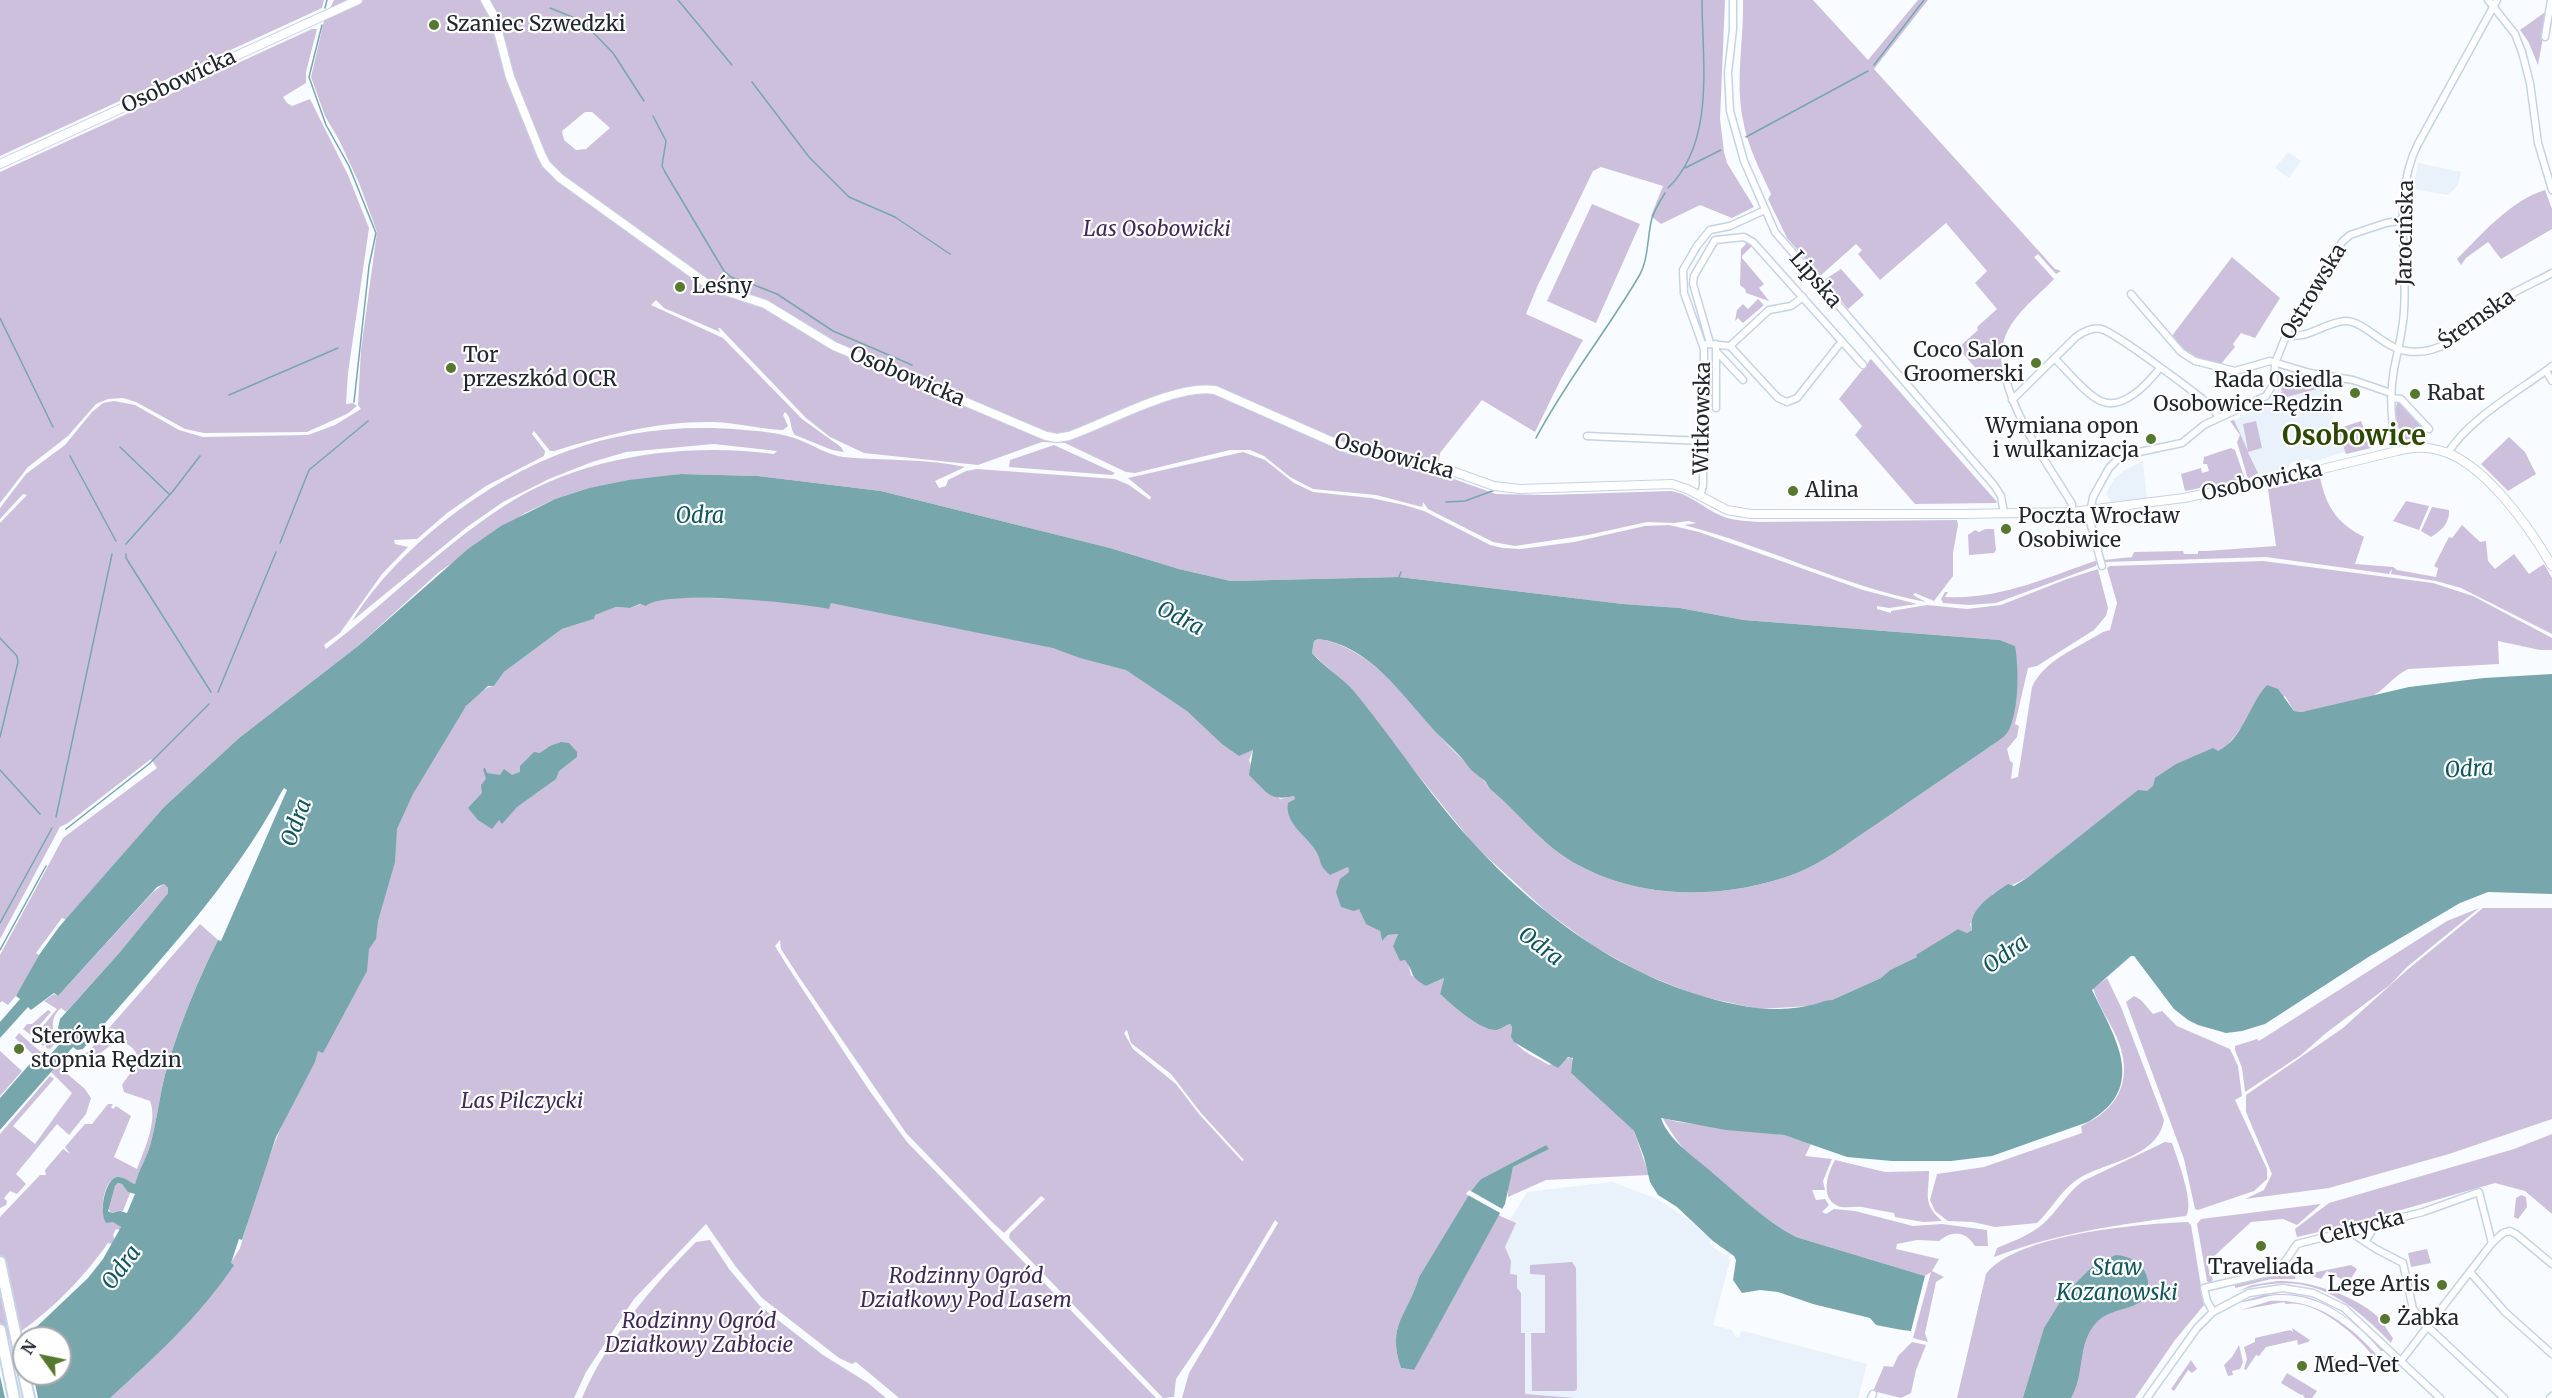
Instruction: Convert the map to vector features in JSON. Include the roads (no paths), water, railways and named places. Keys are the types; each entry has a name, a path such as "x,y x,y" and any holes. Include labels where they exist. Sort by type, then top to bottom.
{"highway":[{"path":"0,1262 29,1398"},
{"path":"0,1330 14,1398"}],"street":[{"name":"Osobowicka","path":"0,164 358,0"},
{"name":"Osobowicka","path":"485,0 494,16 510,77 541,154 546,164 560,178 710,286 765,304 834,346 1036,433 1051,437 1064,437 1183,391 1207,389 1215,390 1351,450 1435,465 1494,486 1528,489 1672,484 1727,510 1751,514 2072,512 2193,497 2423,447 2448,453 2470,467 2511,505 2552,566"},
{"name":"Lipska","path":"1733,0 1733,30 1728,73 1730,111 1741,153 1775,232 1998,490 2004,504 2004,513"},
{"path":"2488,0 2495,3 2518,40 2534,82 2537,139 2552,190"},
{"path":"2545,37 2551,0"},
{"name":"Jarocińska","path":"2397,451 2392,423 2391,395 2404,313 2403,220 2406,183 2414,151 2495,3"},
{"name":"Witkowska","path":"1700,496 1711,346 1684,293 1682,276 1685,265 1701,239 1710,230 1730,226 1765,210"},
{"name":"Ostrowska","path":"2090,510 2092,496 2103,477 2118,460 2134,453 2182,442 2204,425 2266,396 2274,383 2276,363 2295,318 2321,285 2344,240 2350,235 2403,220"},
{"path":"1716,408 1711,346 1693,284 1694,276 1715,240 1738,237 1750,239 1863,365"},
{"name":"Śremska","path":"2398,350 2410,352 2441,348 2504,299 2552,273"},
{"path":"2131,294 2181,352 2195,361 2235,371 2266,361 2310,373 2353,380 2401,399 2429,429"},
{"path":"1711,346 1730,346 1769,310 1791,306 1803,297"},
{"path":"2287,335 2313,332 2347,321 2357,324 2398,350"},
{"path":"2012,400 2082,333 2098,328 2111,333 2160,368 2213,408 2219,418"},
{"path":"1730,346 1778,398 1787,402 1797,397 1842,341"},
{"path":"1711,346 1743,380"},
{"path":"2055,359 2093,396 2104,402 2118,401 2142,390 2160,368"},
{"path":"2448,453 2476,423 2552,366"},
{"path":"2546,371 2552,381"},
{"path":"2005,374 2012,400 2072,504 2072,512"},
{"path":"1587,436 1703,441"},
{"path":"2090,510 2090,520 2102,566"},
{"name":"Celtycka","path":"2213,1312 2204,1288 2276,1270 2282,1266 2297,1245 2423,1212 2479,1192 2492,1243"},
{"path":"2366,1241 2375,1225"},
{"path":"2401,1361 2492,1243 2504,1233 2510,1231 2552,1264"},
{"path":"2349,1232 2366,1241 2376,1250 2403,1263 2414,1310 2428,1327 2504,1398"},
{"path":"2470,1272 2505,1312 2552,1354"},
{"path":"2147,1398 2197,1328 2213,1312 2236,1299 2261,1290 2292,1289 2313,1293 2336,1303 2352,1314 2440,1398"}],"water":[{"name":"Odra","path":"681,474 758,476 881,491 1110,548 1179,569 1231,581 1399,577 1623,604 1680,608 1744,620 2000,640 2015,646 2017,677 2015,711 2009,730 2000,740 1807,869 1771,882 1744,888 1687,892 1632,886 1605,877 1567,859 1471,770 1383,673 1353,651 1336,643 1318,639 1314,641 1312,653 1358,696 1460,828 1505,875 1536,903 1568,928 1639,971 1677,988 1716,1000 1757,1008 1777,1009 1832,1000 1881,978 1890,970 1917,957 1916,955 1958,929 1967,933 1972,930 1974,915 1978,909 1996,892 2008,884 2014,886 2027,878 2138,790 2147,791 2153,786 2155,778 2176,764 2213,748 2218,751 2227,746 2234,739 2260,693 2267,685 2278,689 2294,711 2302,712 2409,687 2484,678 2552,674 2552,894 2488,892 2460,903 2370,956 2265,1024 2242,1031 2226,1033 2188,1020 2174,1009 2134,956 2131,956 2092,990 2110,1026 2122,1061 2122,1078 2118,1093 2107,1108 2088,1122 1992,1156 1951,1161 1892,1161 1847,1157 1784,1135 1726,1130 1661,1118 1669,1133 1681,1146 1750,1205 1784,1230 1796,1237 1925,1276 1911,1331 1903,1330 1876,1325 1870,1318 1813,1304 1778,1292 1760,1290 1742,1293 1733,1280 1736,1260 1734,1256 1713,1241 1677,1207 1658,1195 1650,1182 1634,1131 1571,1073 1573,1058 1568,1057 1558,1068 1514,1042 1511,1037 1510,1024 1497,1030 1490,1029 1483,1027 1459,1010 1440,994 1444,978 1426,986 1416,979 1405,960 1400,961 1393,946 1398,934 1388,935 1382,941 1380,931 1366,924 1359,909 1354,911 1341,907 1336,892 1340,879 1349,872 1348,867 1330,875 1323,868 1312,845 1289,817 1288,803 1295,799 1294,796 1279,798 1268,794 1249,775 1253,750 1239,756 1222,744 1187,711 1126,670 1053,648 831,603 829,609 763,601 679,598 658,601 646,606 640,604 630,608 616,607 595,615 594,619 562,629 504,672 494,686 488,686 466,706 413,794 397,829 395,862 378,921 376,939 369,949 367,971 323,1053 318,1051 315,1062 276,1137 242,1240 239,1239 231,1263 234,1265 207,1302 144,1367 110,1398 0,1398 0,1350 12,1344 12,1386 72,1386 72,1326 37,1326 88,1278 103,1259 121,1227 113,1222 106,1223 104,1219 103,1205 106,1190 117,1177 135,1184 149,1148 165,1074 184,1016 218,940 221,941 287,790 284,788 239,861 190,925 83,1049 77,1050 73,1047 0,1130 0,1098 35,1058 42,1064 64,1039 58,1028 60,1019 120,952 168,893 168,888 164,884 157,887 58,996 54,993 31,1010 28,1007 0,1038 0,1022 20,999 16,996 39,955 59,927 164,807 239,738 358,646 468,549 501,526 555,499 589,488 629,480","holes":["118,1183 122,1184 128,1192 135,1194 127,1213 120,1211 112,1213 108,1211 115,1186"]},
{"path":"561,742 569,743 577,752 577,757 559,771 556,779 517,807 502,824 499,820 492,829 478,820 468,808 482,793 481,785 486,779 483,769 485,768 487,773 500,775 504,769 512,775 520,772 520,766 534,752 540,753"},
{"path":"1546,1145 1549,1149 1513,1167 1505,1204 1414,1370 1401,1368 1396,1341 1400,1320 1419,1277 1472,1190 1481,1179"},
{"name":"Staw Kozanowski","path":"2116,1255 2132,1259 2143,1269 2148,1282 2146,1298 2101,1318 2090,1331 2083,1349 2078,1379 2071,1398 2023,1398 2044,1328 2065,1294 2095,1264"}],"waterway":[{"path":"325,8 327,0"},
{"path":"678,0 732,65"},
{"path":"1668,188 1683,169 1694,147 1700,124 1704,74 1702,0"},
{"path":"1874,65 1924,0"},
{"path":"550,8 582,21 613,53 644,101"},
{"path":"322,25 309,77 326,125 349,166 376,233 369,266 354,402"},
{"path":"1746,137 1868,71"},
{"path":"752,82 809,157 849,197 895,217 950,254"},
{"path":"653,116 666,141 662,166 665,172 724,271 743,282"},
{"path":"1685,168 1721,150"},
{"path":"1536,438 1560,396 1639,276 1645,262 1652,218 1665,193"},
{"path":"754,285 777,294 833,331 912,365"},
{"path":"0,318 53,427"},
{"path":"229,395 338,348"},
{"path":"280,543 309,470 368,421"},
{"path":"120,447 169,494"},
{"path":"70,456 116,541"},
{"path":"126,544 173,491 200,456"},
{"path":"1446,502 1465,501 1495,490"},
{"path":"218,692 276,552"},
{"path":"56,817 112,554"},
{"path":"126,554 126,558 211,692"},
{"path":"1399,577 1401,572"},
{"path":"0,638 17,656 18,662 0,737"},
{"path":"66,829 149,764 209,704"},
{"path":"0,770 40,814"},
{"path":"0,923 52,828"},
{"path":"0,950 46,866"}],"place":[{"name":"Szaniec Szwedzki","path":"434,25"},
{"name":"Leśny","path":"680,287"},
{"name":"Coco Salon Groomerski","path":"2036,363"},
{"name":"Tor przeszkód OCR","path":"451,368"},
{"name":"Rada Osiedla Osobowice-Rędzin","path":"2355,393"},
{"name":"Rabat","path":"2415,394"},
{"name":"Wymiana opon i wulkanizacja","path":"2151,439"},
{"name":"Alina","path":"1793,491"},
{"name":"Poczta Wrocław Osobiwice","path":"2006,529"},
{"name":"Sterówka stopnia Rędzin","path":"19,1049"},
{"name":"Traveliada","path":"2261,1246"},
{"name":"Lege Artis","path":"2442,1285"},
{"name":"Żabka","path":"2385,1319"},
{"name":"Med-Vet","path":"2302,1366"}],"district":[{"name":"Osobowice","path":"2354,437"}],"park label":[{"name":"Las Osobowicki","path":"1157,230"},
{"name":"Las Pilczycki","path":"522,1102"},
{"name":"Rodzinny Ogród Działkowy Pod Lasem","path":"966,1289"},
{"name":"Rodzinny Ogród Działkowy Zabłocie","path":"699,1334"}]}
